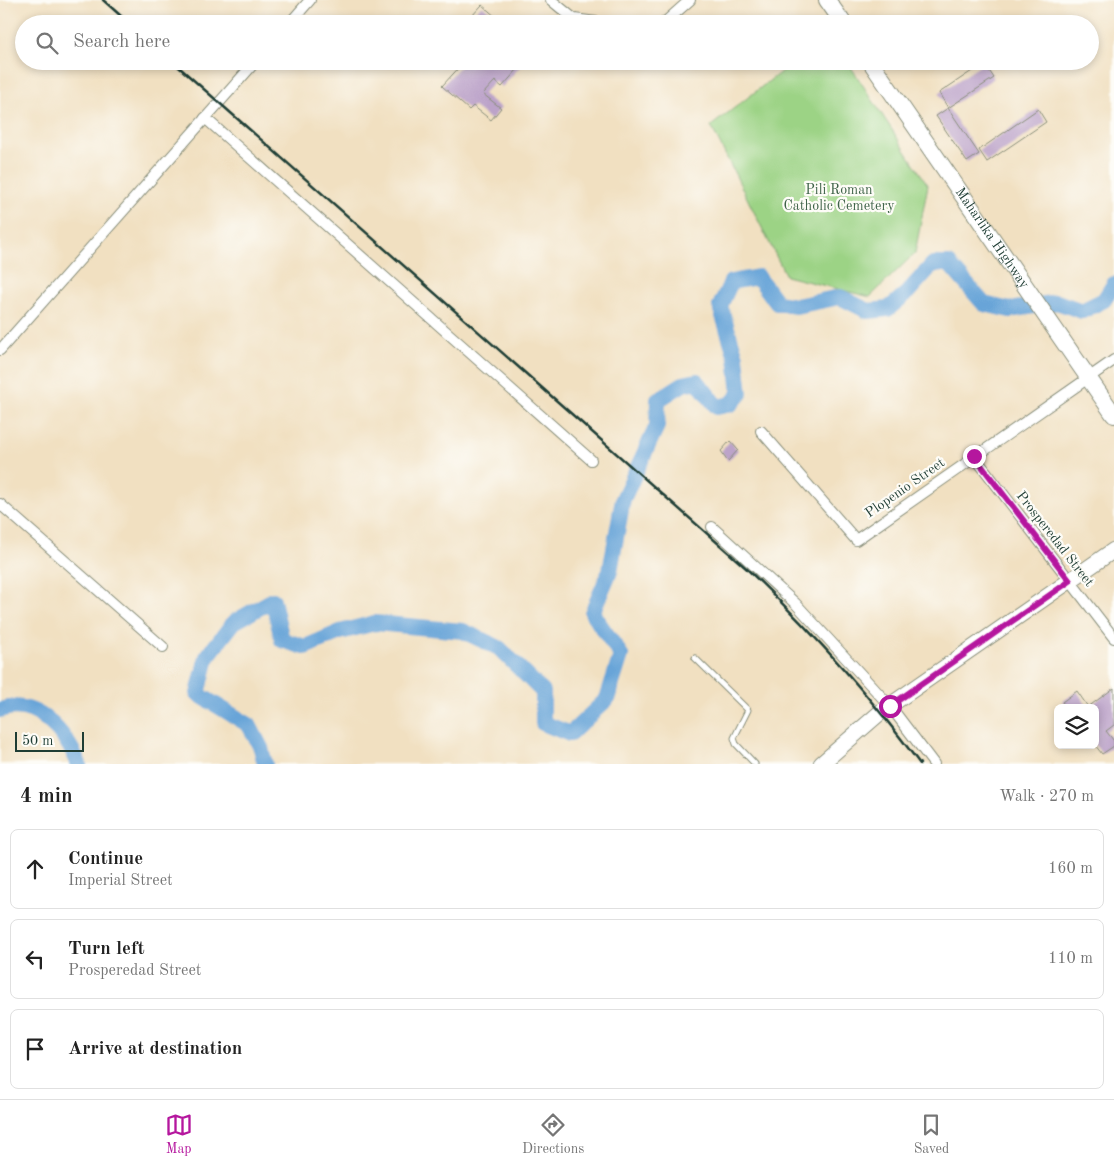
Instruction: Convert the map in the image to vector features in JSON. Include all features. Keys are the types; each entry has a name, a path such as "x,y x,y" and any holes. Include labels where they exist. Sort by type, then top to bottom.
{"main road":[{"path":"827,0 838,15"},
{"name":"Maharlika Highway","path":"876,70 1114,416"},
{"path":"821,764 890,706 1114,550"}],"street":[{"path":"297,15 310,0"},
{"path":"551,0 569,15"},
{"path":"673,15 690,0"},
{"path":"0,350 248,70"},
{"path":"205,118 591,460"},
{"name":"Plopenio Street","path":"761,431 856,540 1114,360"},
{"name":"Prosperedad Street","path":"974,456 1114,638"},
{"path":"0,504 163,647"},
{"path":"712,527 795,603 890,706 934,764"}],"lane":[{"path":"695,658 748,710 734,738 736,744 755,764"}],"green space":[{"name":"Pili Roman Catholic Cemetery","path":"783,70 853,70 928,185 915,253 870,297 786,276 711,126"}],"building":[{"path":"482,5 494,15 473,15"},
{"path":"457,70 517,70 502,87 495,81 483,94 501,108 491,120 473,106 469,110 442,86"},
{"path":"974,70 989,70 994,78 948,108 939,93"},
{"path":"948,108 979,154 967,162 936,116"},
{"path":"1038,109 1046,122 987,162 979,150"},
{"path":"730,441 738,450 728,461 721,451"},
{"path":"1114,688 1114,725 1106,731 1114,741 1114,746 1102,754 1098,749 1099,704 1092,704"},
{"path":"1077,691 1086,704 1064,704 1062,702"}],"waterway":[{"path":"265,764 261,748 249,725 198,694 207,657 234,622 273,600 282,640 305,647 340,632 375,623 463,631 499,648 543,692 543,723 570,734 607,699 621,655 592,613 610,571 623,499 657,426 658,400 683,384 697,381 717,407 731,404 740,394 736,357 720,306 731,282 758,277 777,303 796,306 840,297 868,311 888,309 907,293 933,264 949,264 984,304 1010,310 1057,302 1082,311 1104,300 1114,284"},
{"path":"0,710 13,707 38,713 58,730 79,764"}],"railway":[{"path":"103,0 120,15"},
{"path":"182,70 746,568 838,662 920,764"}],"route":[{"path":"890,706 1070,581 974,456"}]}
